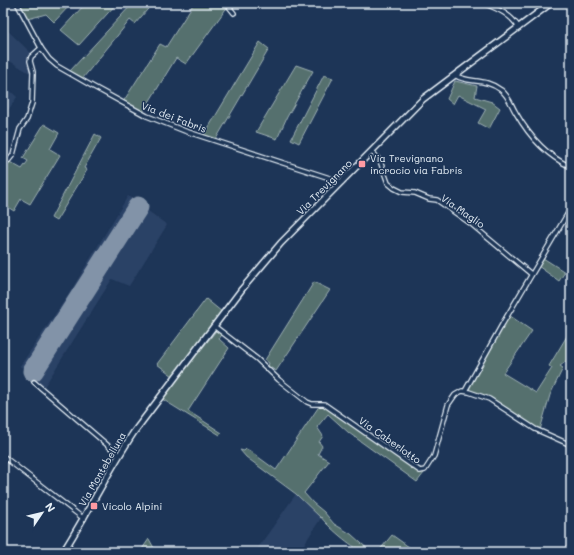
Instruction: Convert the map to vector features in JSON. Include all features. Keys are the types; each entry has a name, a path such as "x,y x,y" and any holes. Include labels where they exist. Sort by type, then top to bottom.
{"main road":[{"name":"Via Trevignano","path":"160,398 268,257 416,106 454,75 551,3"},
{"name":"Via Montebelluna","path":"63,551 84,519 119,455 134,432 160,398"}],"street":[{"name":"Via dei Fabris","path":"17,3 41,48 49,59 57,66 147,116 185,131 342,182"},
{"path":"226,3 234,13"},
{"path":"483,3 506,13 519,28"},
{"path":"3,164 13,155 20,128 27,119 32,103 33,72 30,61 31,57 41,48"},
{"path":"454,75 463,79 485,81 500,89 506,94 516,114 542,147 571,167"},
{"name":"Via Maglio","path":"372,151 380,161 388,183 394,188 402,192 415,193 429,199 436,200 470,223 531,274"},
{"path":"571,208 503,322 465,391 489,399 535,429 571,445"},
{"name":"Via Caberlotto","path":"214,326 257,359 279,380 307,402 312,404 324,404 420,471 425,470 434,456 448,405 455,395 459,392 465,391"},
{"path":"34,382 119,455"},
{"path":"3,456 84,519"}],"shaded area":[{"path":"117,3 133,3 124,12"},
{"path":"3,26 32,54 33,75 8,60 3,67"},
{"path":"7,88 17,97 3,118 3,93"},
{"path":"128,196 167,225 129,286 112,279 43,387 20,366 69,294"},
{"path":"296,494 321,518 299,552 255,552"}],"green space":[{"path":"19,3 72,3 54,22 46,14 28,19"},
{"path":"86,3 117,3 79,45 61,30"},
{"path":"133,3 153,3 135,24 130,20 83,78 70,71"},
{"path":"194,3 225,3 228,6 186,64 176,58 143,112 123,102 160,44 166,47"},
{"path":"260,42 269,49 216,139 204,135"},
{"path":"296,65 313,71 287,117 277,139 256,132"},
{"path":"324,75 333,78 299,143 291,139"},
{"path":"455,81 477,86 475,97 492,102 500,108 489,129 478,123 486,109 458,95 453,104 447,99"},
{"path":"44,124 59,133 50,149 60,155 30,204 21,199 14,211 3,204 3,162 6,160 22,169 28,161 23,158"},
{"path":"95,134 101,138 84,168 87,170 56,221 51,218"},
{"path":"543,258 565,272 559,281 538,266"},
{"path":"314,282 330,290 276,371 268,366 269,363 265,360"},
{"path":"206,299 222,312 213,326 173,376 157,364"},
{"path":"506,313 532,331 503,373 536,393 552,368 549,366 571,331 570,355 568,359 560,366 563,368 550,395 540,430 495,401 464,390"},
{"path":"219,327 223,333 219,339 229,348 188,411 222,433 220,435 162,399"},
{"path":"322,402 424,473 417,482 349,433 328,414 317,427 323,436 319,442 322,446 318,454 329,461 304,493 334,524 351,534 371,552 363,552 346,541 296,494 246,457 240,450 244,451 246,449 250,451 276,470"},
{"path":"392,535 416,552 378,552"},
{"path":"149,539 154,548 158,549 156,552 140,552"}],"waterway":[{"path":"468,552 472,550 473,552"}],"runway":[{"path":"33,371 138,207"}],"place":[{"name":"Via Trevignano incrocio via Fabris","path":"362,164"},
{"name":"Vicolo Alpini","path":"94,506"}]}
